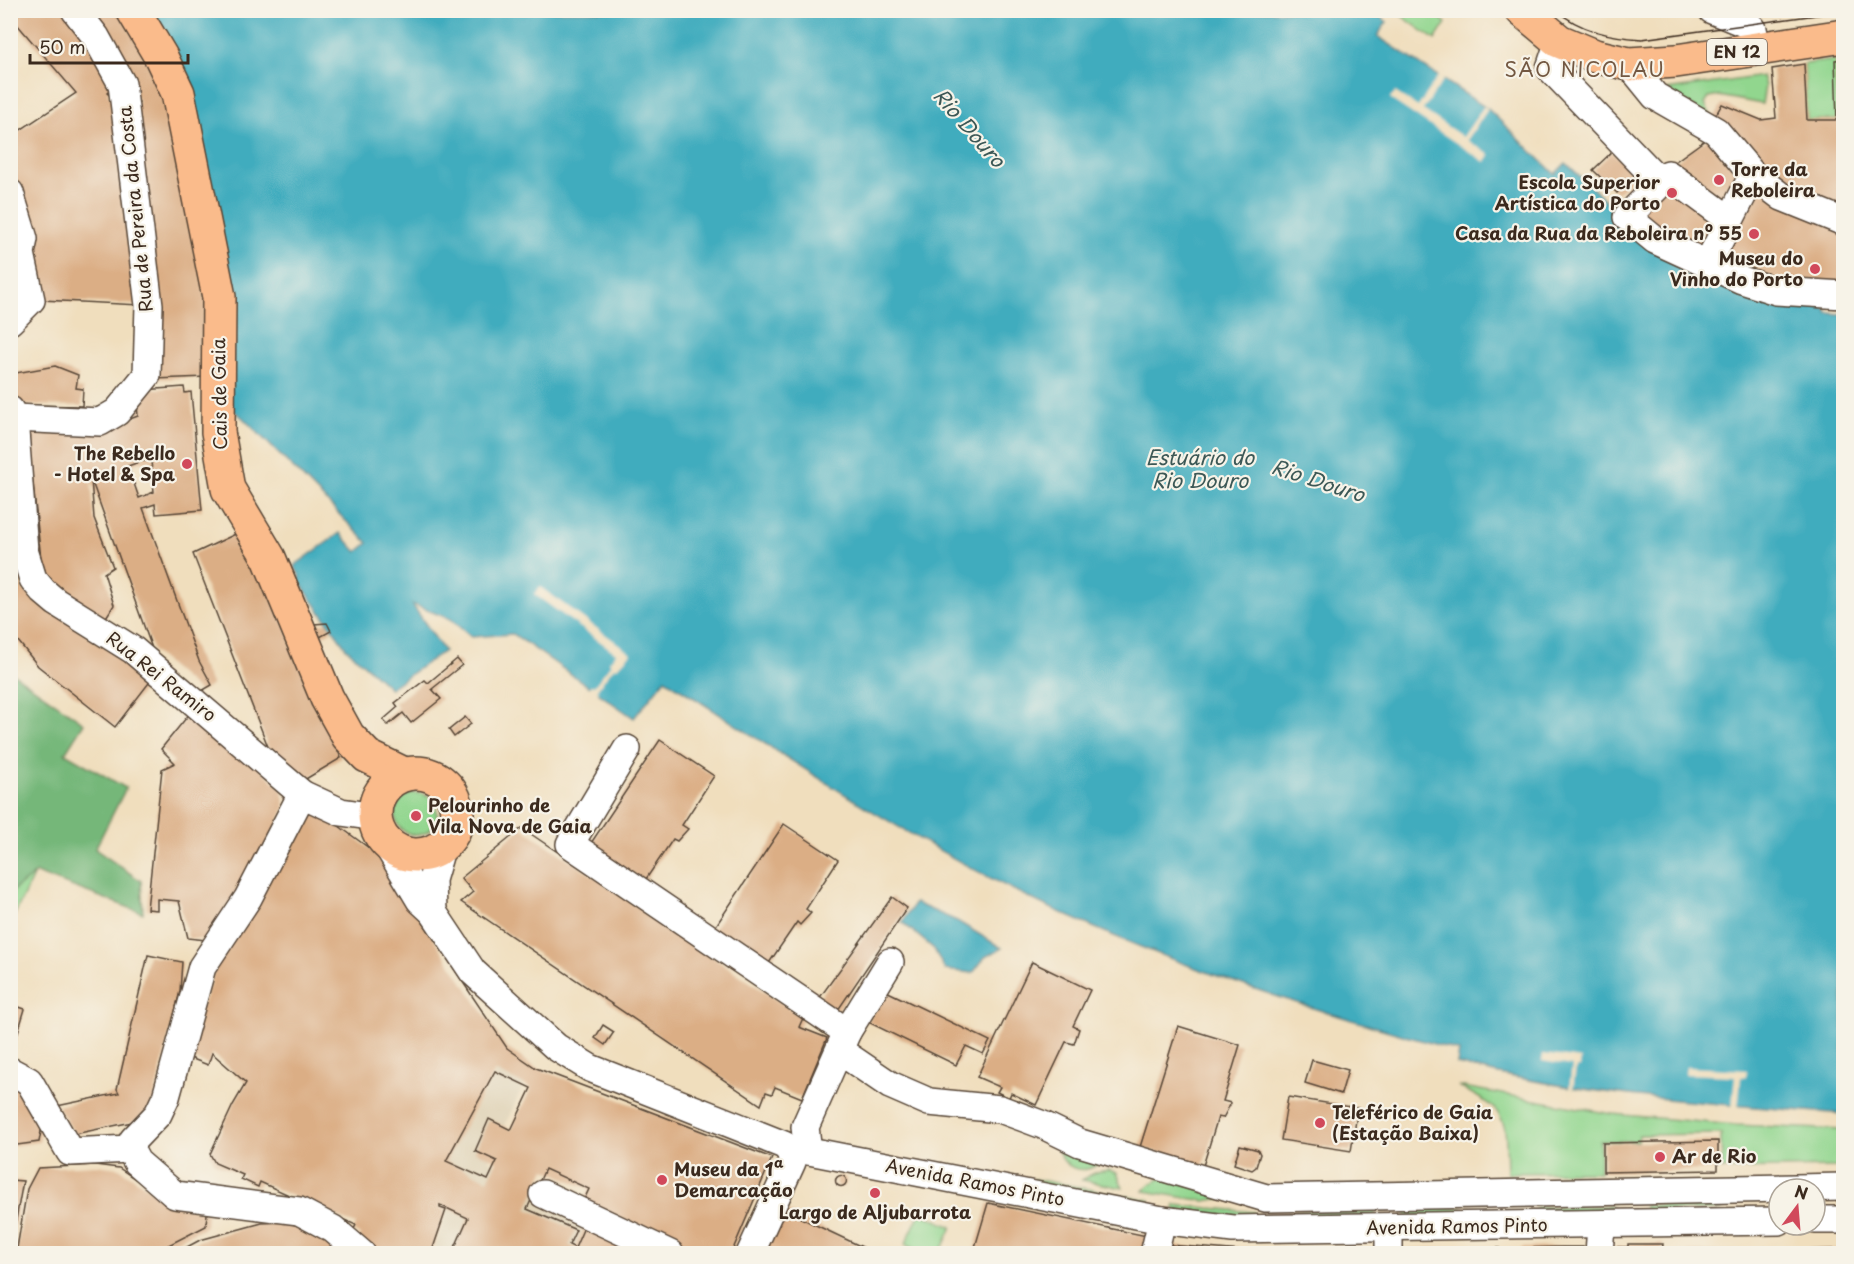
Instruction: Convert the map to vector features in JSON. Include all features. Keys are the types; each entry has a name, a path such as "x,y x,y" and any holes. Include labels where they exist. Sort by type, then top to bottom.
{"main road":[{"name":"Cais de Gaia","path":"133,10 161,57 178,93 217,286 219,297 218,432 228,489 269,558 327,698 348,736 367,756 386,806 396,850 412,855 428,853 442,846"},
{"name":"EN 12","path":"1522,10 1559,41 1595,56 1629,64 1676,61 1844,36"},
{"path":"386,806 420,772 436,777 448,788 456,802 457,818 453,833 442,846"}],"street":[{"name":"Rua de Pereira da Costa","path":"12,414 100,423 117,412 147,375 148,305 122,84 96,37 75,10"},
{"path":"1712,10 1754,29 1757,49"},
{"path":"1559,41 1550,68 1661,183 1632,213 1655,240 1707,265 1776,291 1844,295"},
{"path":"1629,64 1655,96 1716,131 1753,175 1782,197 1844,222"},
{"path":"1668,174 1730,220"},
{"path":"1707,265 1753,175"},
{"path":"10,193 24,239 21,253 31,300 10,321"},
{"name":"Rua Rei Ramiro","path":"12,414 24,550 33,579 56,602 133,650 302,794 341,812 386,806"},
{"path":"627,749 570,844 844,1042 890,1085 929,1102 1000,1110 1043,1125 1080,1143 1266,1198 1844,1187"},
{"path":"302,794 248,898 202,967 166,1097 158,1114 133,1140 130,1149 137,1162 175,1195 299,1211 333,1229 362,1254"},
{"name":"Avenida Ramos Pinto","path":"386,806 420,900 433,912 458,952 484,985 573,1058 590,1068 800,1151 1162,1220 1233,1229 1389,1241 1600,1225 1767,1221"},
{"path":"433,912 432,880 442,846"},
{"path":"750,1254 792,1162 800,1151 805,1127 844,1042 890,962"},
{"path":"10,1071 29,1081 70,1152 130,1149"},
{"path":"543,1194 670,1254"},
{"path":"1154,1254 1162,1220"},
{"path":"1827,1220 1844,1220"},
{"path":"1599,1254 1600,1225"}],"shaded area":[{"path":"507,1052 532,1066 489,1160 570,1215 651,1254 433,1254 446,1215 444,1164"}],"green space":[{"path":"1395,11 1431,11 1446,23 1435,40"},
{"path":"1835,60 1837,120 1807,120 1804,64"},
{"path":"1762,76 1765,86 1762,104 1719,96 1709,98 1705,104 1713,120 1667,90"},
{"path":"11,672 84,723 65,753 126,788 95,849 141,881 143,913 36,873 11,892"},
{"path":"416,793 431,799 437,814 431,829 416,835 401,829 395,814 401,799"},
{"path":"34,874 11,922 11,892"},
{"path":"1458,1086 1612,1114 1736,1125 1843,1130 1843,1167 1722,1169 1721,1134 1639,1135 1638,1141 1600,1141 1600,1172 1507,1173 1505,1128 1502,1119 1488,1104"},
{"path":"1057,1139 1104,1158 1088,1169 1073,1168 1061,1157"},
{"path":"1109,1170 1117,1173 1123,1188 1082,1180 1096,1172"},
{"path":"1164,1177 1229,1197 1205,1201 1144,1191 1150,1184"},
{"path":"1034,1179 1150,1200 1149,1205 1033,1184"},
{"path":"1721,1204 1721,1210 1645,1211 1645,1205"},
{"path":"1175,1205 1254,1212 1254,1218 1174,1210"},
{"path":"1611,1206 1611,1212 1536,1213 1536,1207"},
{"path":"1462,1208 1462,1214 1406,1216 1405,1209"},
{"path":"1375,1210 1375,1216 1296,1217 1296,1211"},
{"path":"920,1213 952,1227 940,1253 925,1253 905,1245"}],"water":[{"name":"Estuário do Rio Douro","path":"151,11 1372,11 1387,22 1377,36 1488,109 1555,174 1566,163 1622,216 1822,301 1821,308 1827,309 1827,313 1843,314 1843,1114 1600,1091 1503,1075 1457,1064 1459,1051 1246,986 1142,948 1040,903 943,853 896,825 665,679 634,718 513,634 471,637 450,619 412,604 444,651 390,688 347,649 297,579 301,578 294,566 340,533 357,552 368,543 242,417 226,405"},
{"path":"915,903 957,921 1002,948 985,957 973,973 945,970 934,949 902,922"}],"pier":[{"path":"1439,75 1444,79 1423,110 1463,137 1484,106 1488,109 1467,140 1490,155 1485,162 1390,99 1395,92 1418,107"},
{"path":"540,587 631,653 617,668 614,667 597,689 599,691 596,695 588,689 591,685 594,686 611,664 609,662 616,653 534,594"},
{"path":"1543,1054 1581,1059 1580,1067 1576,1067 1573,1089 1569,1089 1572,1066 1542,1061"},
{"path":"1686,1067 1747,1070 1746,1076 1741,1077 1738,1108 1732,1108 1735,1076 1685,1074"}],"building":[{"path":"10,10 69,10 117,84 107,93 117,102 140,305 42,300 10,177 10,137 76,93 10,16"},
{"path":"86,10 123,10 169,91 210,304 207,377 154,379 132,104 139,102"},
{"path":"1844,59 1844,220 1784,194 1713,120 1722,104 1761,120 1776,118 1772,69 1804,64 1807,120 1837,120 1835,60"},
{"name":"Escola Superior Artística do Porto","path":"1712,135 1746,174 1716,215 1697,257 1635,220 1662,171"},
{"path":"1612,152 1636,176 1617,193 1593,170"},
{"path":"1756,182 1844,228 1844,293 1717,266"},
{"path":"10,250 24,296 10,310"},
{"path":"55,366 78,375 76,388 83,389 82,406 16,405 10,374"},
{"path":"184,387 185,393 191,392 202,510 156,514 155,504 143,508 199,661 212,685 200,692 153,651 91,479 94,518 113,567 104,573 114,605 105,619 56,587 46,574 41,559 27,426 101,430 138,416 137,404 143,390","holes":["142,461 151,461 154,492 139,498 128,466"]},
{"path":"242,531 260,564 341,758 304,780 272,757 193,554"},
{"path":"10,544 23,589 40,604 152,679 115,727 38,666 10,631"},
{"path":"327,623 331,631 320,637 314,624"},
{"path":"457,659 462,665 432,689 441,699 411,723 403,713 388,725 383,720 398,707 395,703 425,680 428,683"},
{"path":"195,707 282,789 285,808 272,837 206,940 188,938 179,901 157,899 157,910 147,909 162,769 175,763 161,749"},
{"path":"465,717 471,724 454,737 449,730"},
{"path":"660,740 714,776 682,825 688,829 677,841 673,839 644,882 589,846"},
{"path":"317,810 377,854 507,1048 536,1068 772,1158 731,1254 693,1253 583,1202 589,1189 545,1169 527,1209 576,1230 569,1245 575,1248 585,1225 647,1254 452,1254 468,1218 440,1205 440,1208 446,1210 431,1254 375,1254 359,1240 361,1235 353,1231 356,1225 260,1182 258,1187 241,1179 243,1175 215,1163 210,1154 246,1083 212,1053 208,1065 185,1056 215,969 299,816","holes":["495,1071 531,1088 511,1130 489,1119 475,1151 497,1161 488,1180 446,1161"]},
{"path":"784,824 838,860 806,909 811,913 800,925 797,922 767,966 713,930"},
{"path":"522,828 803,1018 799,1027 827,1038 802,1098 775,1087 772,1094 766,1092 761,1105 461,902 473,892 461,878"},
{"path":"892,897 907,908 836,1013 818,1000"},
{"path":"148,955 182,962 180,991 154,1098 148,1112 132,1122 75,1134 57,1106 119,1093 117,1089"},
{"path":"1032,962 1090,990 1073,1026 1079,1029 1074,1044 1066,1042 1036,1105 1011,1093 1009,1098 997,1092 1000,1087 977,1077"},
{"path":"884,990 990,1041 983,1054 966,1046 956,1065 868,1022"},
{"path":"10,1004 25,1009 11,1055 10,1055"},
{"path":"603,1025 614,1032 605,1045 595,1038"},
{"path":"1178,1026 1240,1045 1223,1101 1231,1103 1223,1118 1218,1117 1203,1166 1140,1147"},
{"path":"1312,1060 1348,1070 1341,1094 1305,1083"},
{"path":"10,1081 23,1088 43,1121 39,1142 10,1146"},
{"name":"Teleférico de Gaia (Estação Baixa)","path":"1288,1097 1358,1108 1351,1151 1281,1140"},
{"name":"Ar de Rio","path":"1718,1141 1718,1170 1603,1172 1603,1143"},
{"path":"1240,1145 1258,1150 1260,1154 1256,1167 1252,1170 1234,1164"},
{"path":"95,1165 119,1168 169,1202 207,1213 206,1226 151,1254 16,1254 27,1189 38,1168"},
{"path":"841,1175 847,1181 841,1187 835,1181"},
{"path":"10,1180 23,1181 12,1242 10,1242"},
{"path":"988,1203 1147,1236 1143,1254 973,1254"},
{"path":"784,1210 877,1254 763,1254"},
{"path":"286,1222 308,1229 345,1254 174,1254 200,1240 262,1223"},
{"path":"1628,1244 1663,1244 1662,1254 1614,1254 1615,1247 1628,1247"},
{"path":"1171,1245 1253,1252 1252,1254 1169,1254"},
{"path":"1583,1247 1583,1254 1521,1254 1521,1248"},
{"path":"1499,1248 1499,1254 1406,1254 1406,1249"},
{"path":"1844,1249 1844,1254 1688,1254 1688,1252"},
{"path":"1253,1250 1297,1252 1297,1254 1253,1254"}],"tram line":[{"path":"1556,10 1575,23 1596,32 1642,39 1838,12"}],"place":[{"name":"Torre da Reboleira","path":"1719,180"},
{"name":"Escola Superior Artística do Porto","path":"1672,193"},
{"name":"Casa da Rua da Reboleira nº 55","path":"1754,234"},
{"name":"Museu do Vinho do Porto","path":"1815,269"},
{"name":"The Rebello - Hotel & Spa","path":"187,464"},
{"name":"Pelourinho de Vila Nova de Gaia","path":"416,816"},
{"name":"Teleférico de Gaia (Estação Baixa)","path":"1320,1123"},
{"name":"Ar de Rio","path":"1660,1157"},
{"name":"Museu da 1ª Demarcação","path":"662,1180"},
{"name":"Largo de Aljubarrota","path":"875,1193"}],"district":[{"name":"SÃO NICOLAU","path":"1585,70"}],"water label":[{"name":"Rio Douro","path":"969,128"},
{"name":"Rio Douro","path":"1318,481"}]}
